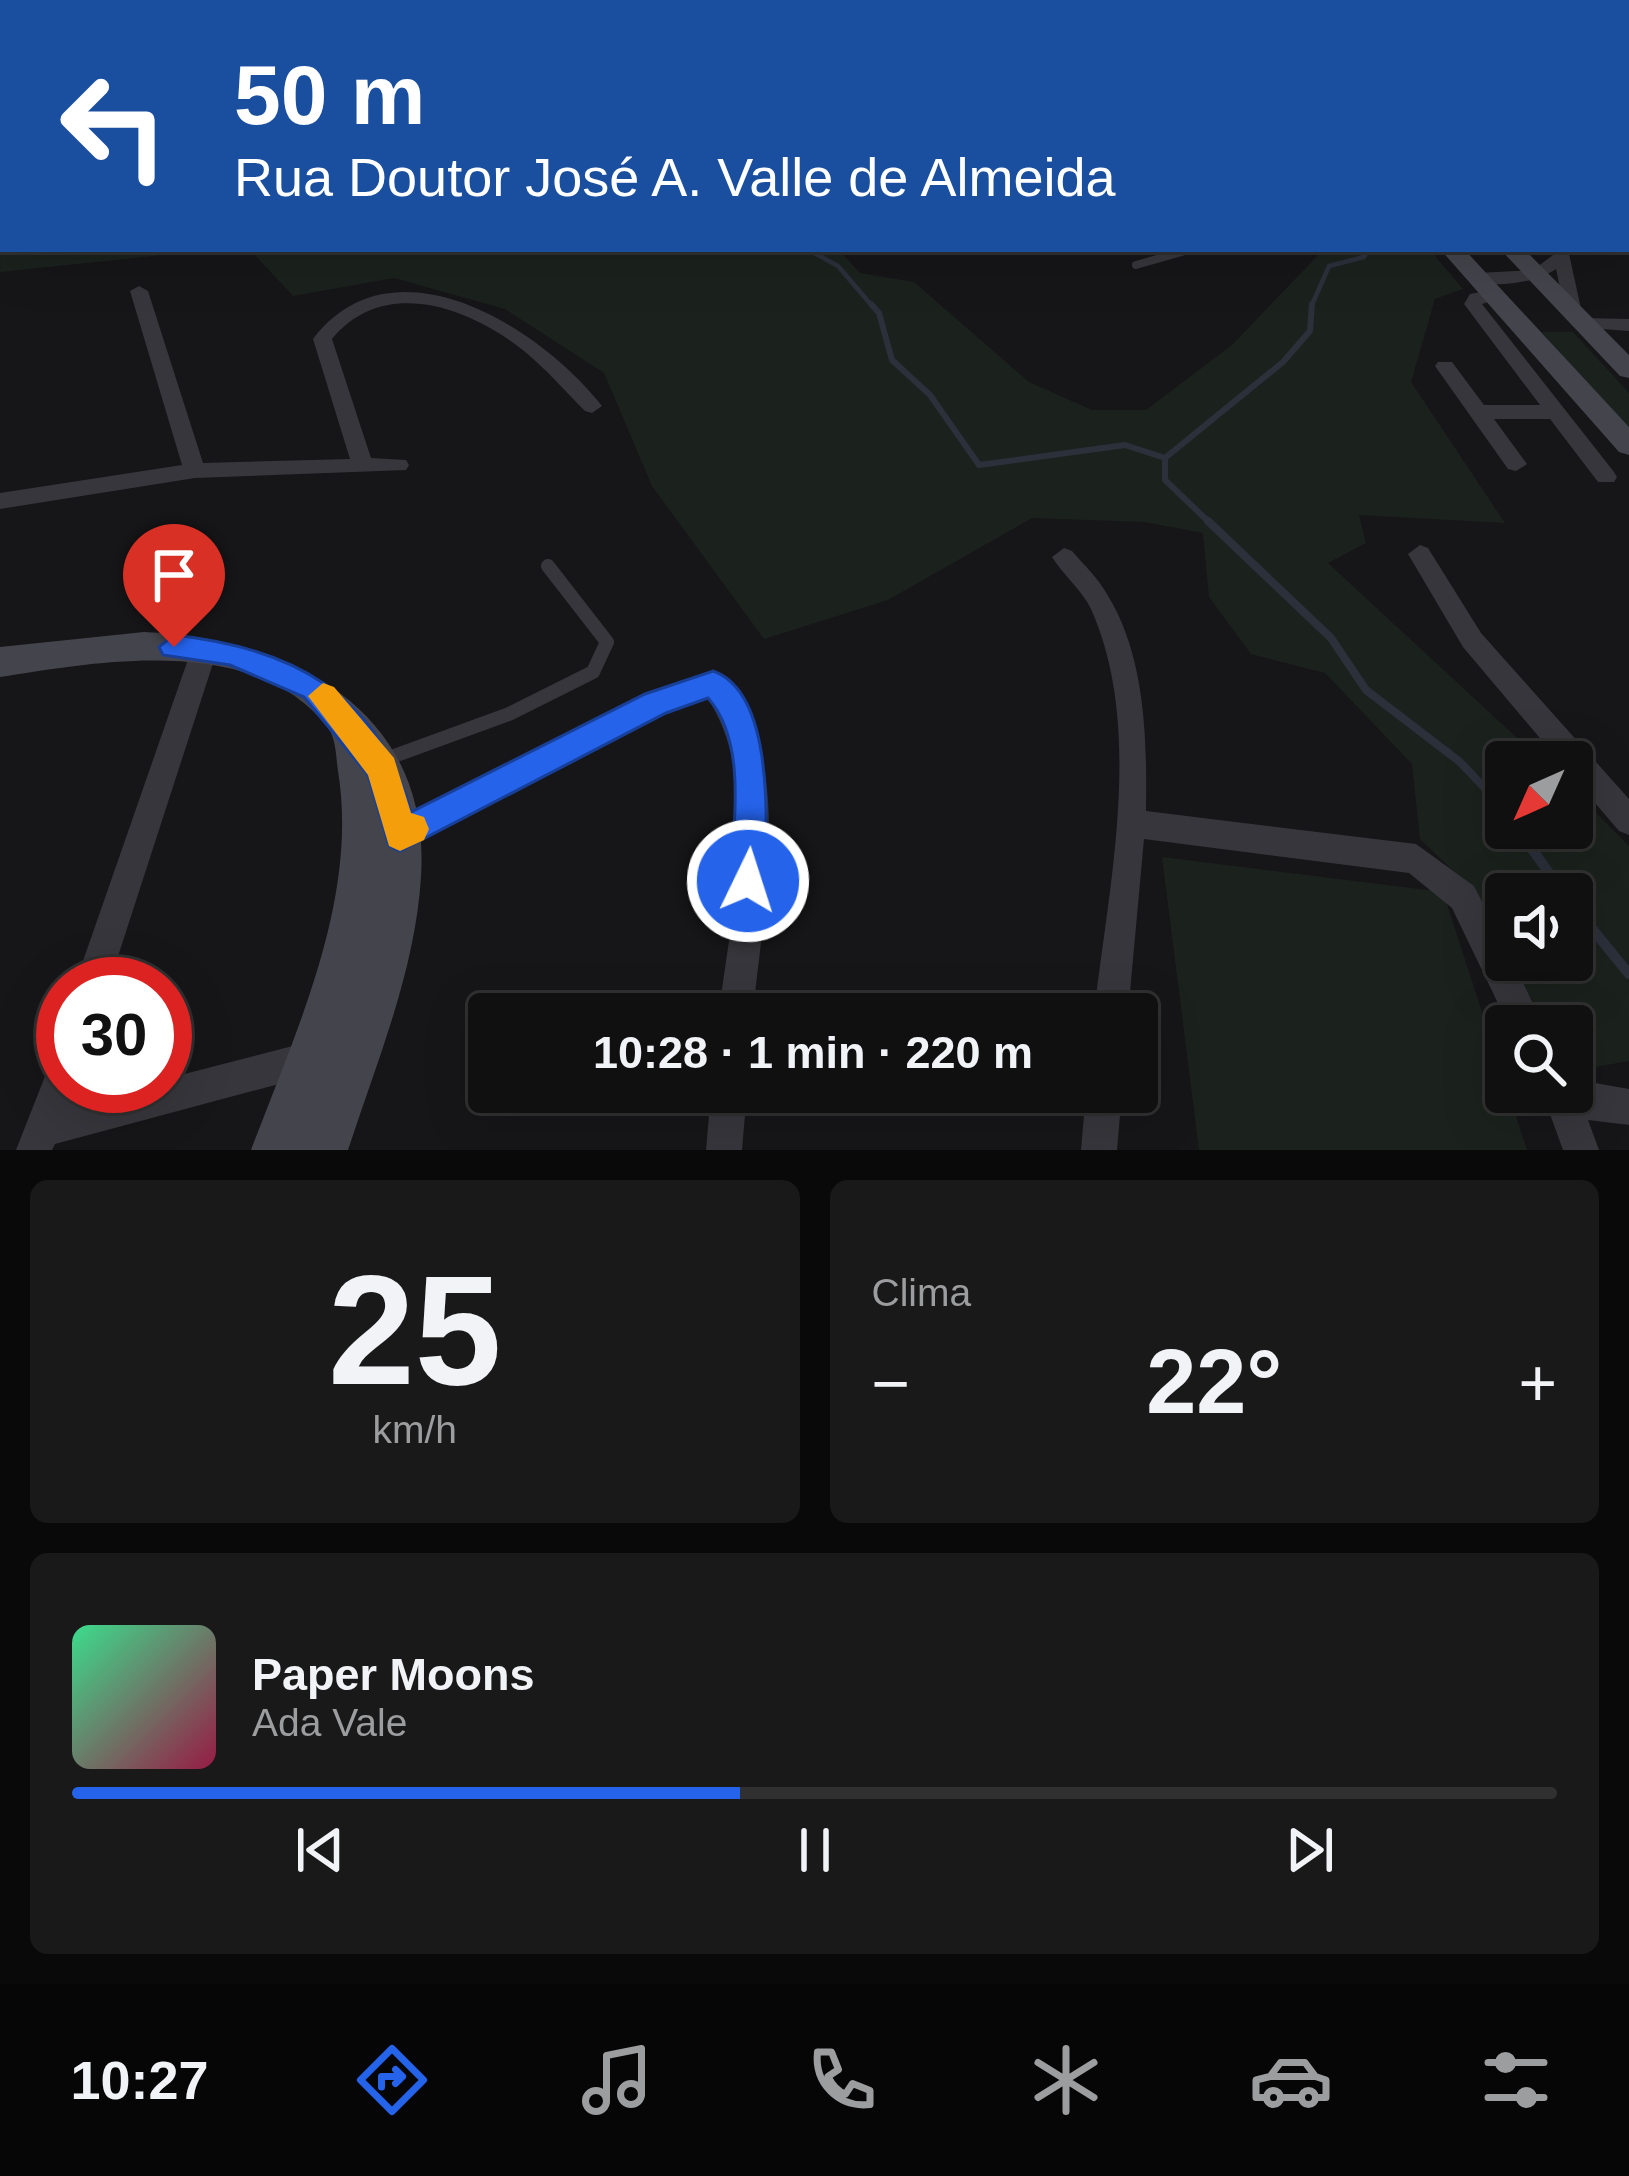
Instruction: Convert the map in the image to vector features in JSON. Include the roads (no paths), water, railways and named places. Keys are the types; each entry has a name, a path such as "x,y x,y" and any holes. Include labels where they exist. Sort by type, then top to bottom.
{"street":[{"path":"1454,252 1629,445"},
{"path":"1514,252 1629,370"},
{"path":"1578,320 1559,254 1537,275 1476,298 1474,304 1606,477"},
{"path":"139,291 195,471"},
{"path":"1493,295 1538,324 1578,320 1629,325"},
{"path":"363,466 322,339 358,305 376,297 417,300 488,319 529,345 592,406"},
{"path":"1445,366 1516,464"},
{"path":"1476,412 1555,412"},
{"path":"0,501 195,471 398,465"},
{"path":"1420,554 1472,640 1629,821"},
{"path":"1064,557 1102,605 1123,669 1133,758 1113,993"},
{"path":"0,662 121,648 205,649 268,664 315,688 347,720 400,835 392,932 323,1150"},
{"path":"101,957 205,649"},
{"path":"400,835 656,703 713,683 729,700 751,772 752,844 738,993"},
{"path":"276,1150 353,927 369,764"},
{"path":"1128,823 1416,859 1463,897 1517,1005"},
{"path":"40,1139 308,1059 358,1050"},
{"path":"1593,1101 1629,1107"},
{"path":"724,1150 727,1113"},
{"path":"1099,1150 1102,1113"},
{"path":"1568,1113 1581,1150"}],"lane":[{"path":"1136,265 1182,252"},
{"path":"369,764 508,714 593,672 607,642 548,566"}],"waterway":[{"path":"812,252 838,266 873,307"},
{"path":"1312,305 1329,266 1364,257 1367,252"},
{"path":"871,304 879,313 892,360 930,395 979,465 1125,445 1165,458"},
{"path":"1165,458 1283,362 1310,331 1312,305"},
{"path":"1165,458 1165,480 1211,524"},
{"path":"1208,521 1331,638 1366,690 1460,762 1485,788"},
{"path":"1532,849 1549,873"},
{"path":"1593,930 1629,974"}]}
